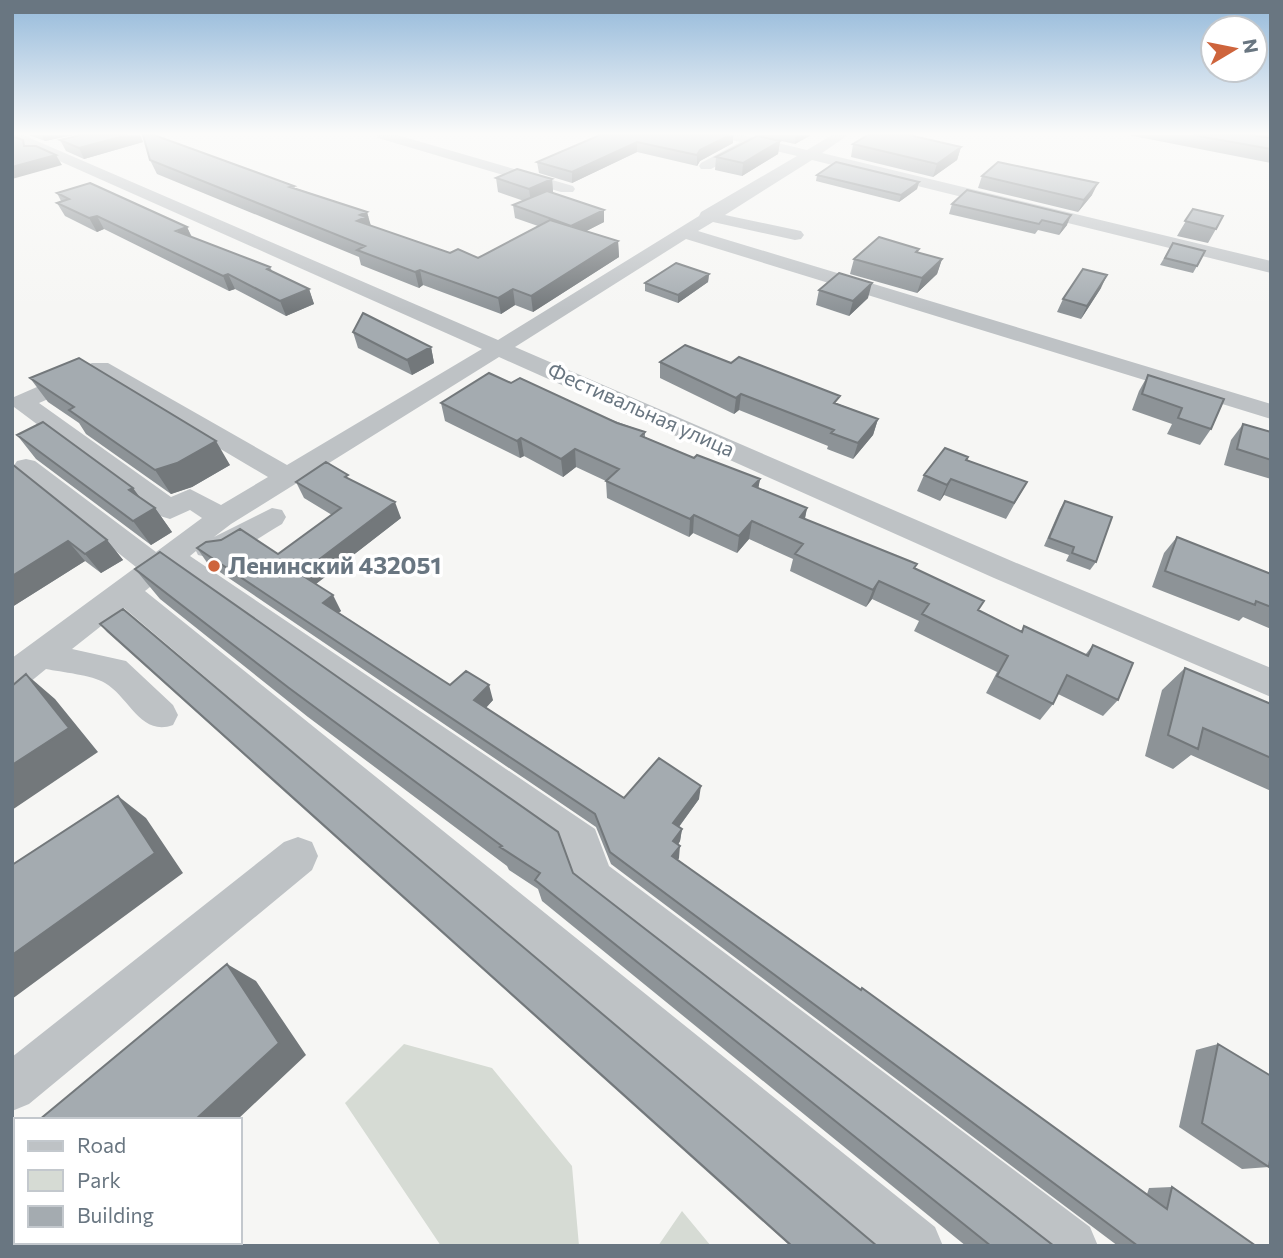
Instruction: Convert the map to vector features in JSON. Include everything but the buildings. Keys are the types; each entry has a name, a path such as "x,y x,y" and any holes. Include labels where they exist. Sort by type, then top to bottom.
{"street":[{"name":"Фестивальная улица","path":"139,194 500,347 1004,570 1271,683"},
{"path":"12,677 221,517 500,347 744,194"},
{"path":"970,194 1271,267"},
{"path":"708,216 795,235"},
{"path":"682,232 1271,412"},
{"path":"221,517 190,498 170,510 22,402 100,368 286,476"},
{"path":"26,467 149,571 916,1246"},
{"path":"149,571 224,545 272,517"},
{"path":"149,571 581,842 593,879 1071,1246"},
{"path":"42,656 114,671 161,715"},
{"path":"12,1087 298,856"}],"green space":[{"path":"404,1044 492,1068 572,1166 579,1246 441,1246 345,1103"},
{"path":"682,1211 711,1246 658,1246"}],"place":[{"name":"Ленинский 432051","path":"214,566"}]}
